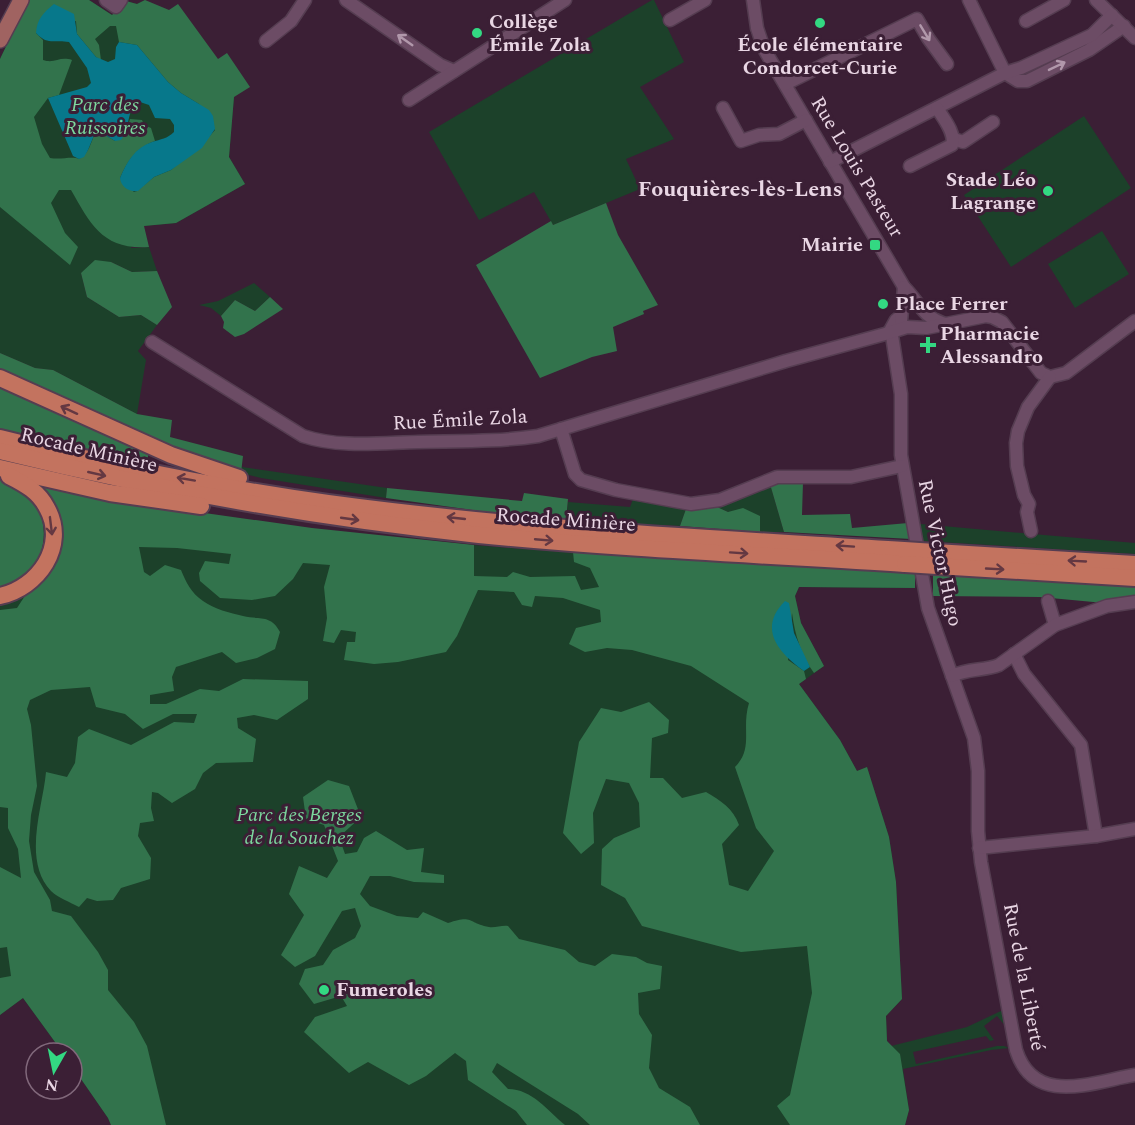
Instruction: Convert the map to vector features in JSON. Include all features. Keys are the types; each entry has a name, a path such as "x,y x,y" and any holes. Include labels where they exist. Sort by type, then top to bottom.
{"highway":[{"path":"0,378 171,455 222,474 259,484 300,491 321,508"},
{"name":"Rocade Minière","path":"0,438 321,508"},
{"name":"Rocade Minière","path":"0,451 124,480 321,508 936,559 1135,578"},
{"path":"0,470 133,497 285,516 321,508"},
{"path":"0,470 26,484 35,492 48,509 53,533 48,561 38,576 22,589 0,596"},
{"name":"Rocade Minière","path":"936,559 1135,564"}],"main road":[{"path":"0,40 21,0"}],"street":[{"path":"106,0 116,7 121,0"},
{"path":"266,41 291,21 305,0"},
{"path":"346,0 440,65 454,71"},
{"path":"409,100 565,0"},
{"path":"670,20 705,0"},
{"name":"Rue Louis Pasteur","path":"753,0 760,39 830,162 904,286 921,310"},
{"path":"969,0 1005,74 1018,81 1027,81 1089,50 1124,26"},
{"path":"1026,21 1064,0"},
{"path":"1096,0 1135,38"},
{"path":"830,162 1005,74 1092,35 1112,15"},
{"path":"785,84 917,19 947,64"},
{"path":"723,108 741,141 759,135 779,134 806,120"},
{"path":"910,166 952,145 954,140 952,133 937,108"},
{"path":"954,140 963,142 993,122"},
{"path":"904,286 901,321 912,327 926,328 986,316 997,319 1041,373 1050,376 1066,373 1135,321"},
{"path":"921,310 924,322 891,333 893,323 911,305 921,310 945,324"},
{"name":"Rue Émile Zola","path":"152,342 291,430 318,440 363,443 501,440 538,436 786,361 891,333"},
{"name":"Rue Victor Hugo","path":"891,333 901,394 902,466 928,608 974,738 978,771 979,848"},
{"path":"1030,531 1029,504 1024,495 1017,466 1016,443 1018,431 1029,407 1050,376"},
{"path":"561,429 575,474 581,480 616,490 684,503 714,502 777,477 851,477 902,466"},
{"path":"1048,601 1055,625"},
{"path":"952,676 968,670 994,667 1055,625 1095,610 1135,602"},
{"path":"1014,654 1024,674 1082,745 1096,836"},
{"path":"979,848 1096,836 1135,829"},
{"name":"Rue de la Liberté","path":"979,848 1019,1062 1026,1071 1042,1083 1062,1087 1135,1075"}],"green space":[{"name":"Parc des Ruissoires","path":"30,0 89,0 112,15 126,1 137,4 145,0 234,97 229,157 245,184 176,223 143,226 131,248 149,247 157,271 132,272 111,262 81,273 87,297 119,317 141,315 157,325 138,351 146,360 137,414 53,370 35,368 0,353 0,59"},
{"name":"Parc des Ruissoires","path":"30,0 89,0 112,15 126,1 137,4 145,0 169,10 178,4 218,59 227,53 250,87 234,97 229,157 245,184 176,223 144,226 149,247 133,247 109,240 92,224 71,190 59,190 51,203 65,233 78,247 70,265 0,207 0,59","holes":["76,21 77,34 101,60 99,45 95,39 110,26 116,26 119,42 137,45 168,82 199,104 215,130 171,170 154,177 134,192 120,178 133,155 155,141 151,128 144,125 142,120 130,119 126,133 115,141 100,132 95,133 87,151 79,159 50,158 42,144 34,117 48,98 59,95 72,60 43,60 43,40 36,33"]},
{"path":"652,0 684,62 640,87 674,139 626,159 640,189 553,225 534,192 479,220 429,132"},
{"name":"Stade Léo Lagrange","path":"1084,116 1131,188 1011,267 964,195"},
{"path":"606,203 618,235 658,305 643,311 644,314 613,327 617,351 592,357 540,378 476,265 551,221 553,225"},
{"path":"1102,231 1129,274 1075,308 1048,264"},
{"path":"95,260 111,262 132,272 157,271 172,307 157,325 141,315 119,317 87,297 81,273"},
{"path":"254,283 270,297 255,311 235,300 221,316 211,308 199,305 218,301"},
{"path":"270,297 283,309 244,334 235,337 223,328 224,322 221,316 235,300 255,311"},
{"path":"0,353 35,368 53,370 137,414 172,420 170,437 243,456 241,473 202,462 0,371"},
{"path":"0,383 148,451 148,464 0,429"},
{"path":"242,467 387,488 386,498 261,478 241,473"},
{"path":"0,478 31,498 41,516 44,537 39,557 28,575 19,583 0,591"},
{"path":"803,482 802,515 850,514 852,528 908,523 911,539 784,532 770,484"},
{"path":"39,484 155,506 312,528 474,545 474,576 507,577 513,572 530,577 575,576 581,590 599,587 590,568 574,562 573,552 915,573 915,588 799,587 795,596 801,623 824,666 814,673 809,666 799,644 792,613 788,660 804,671 806,679 799,684 840,740 857,771 867,767 889,837 896,882 902,999 886,1016 887,1041 900,1054 909,1110 905,1125 790,1125 777,1106 790,1095 812,993 807,946 741,952 642,926 625,898 601,885 602,849 614,838 640,827 639,803 629,783 606,779 593,813 594,843 581,854 563,833 579,742 601,708 621,712 649,702 669,720 668,733 652,738 650,778 663,778 682,798 706,792 730,809 739,825 722,844 729,885 748,891 774,851 756,828 735,767 741,760 746,745 749,703 691,666 632,650 607,648 585,652 569,644 576,628 601,622 600,610 563,598 535,596 532,607 522,605 514,592 478,590 457,636 446,652 398,662 374,664 344,660 347,642 355,642 356,632 341,630 334,643 323,641 327,618 324,587 330,565 303,563 293,579 275,596 252,600 220,598 200,581 199,573 205,561 229,564 231,554 177,548 139,547 144,572 150,576 165,565 181,570 192,591 207,604 233,614 269,620 280,632 275,649 257,658 236,663 222,652 176,667 172,677 174,691 150,695 150,704 166,704 200,689 219,691 243,679 308,681 308,699 277,720 254,715 237,718 238,728 256,739 253,762 216,763 203,773 195,789 172,803 158,793 152,792 151,808 154,821 140,823 138,836 151,858 150,879 121,888 113,900 97,901 87,898 79,907 51,891 42,878 38,864 36,833 46,772 67,777 75,763 78,737 89,729 131,745 174,722 194,723 197,714 173,714 143,729 125,714 96,707 90,687 51,690 30,700 27,709 31,725 37,786 29,841 34,872 50,900 52,911 71,916 98,952 108,970 108,990 134,1022 147,1046 166,1125 111,1125 84,1083 84,1041 54,1041 23,998 0,1015 0,978 11,976 7,947 0,948 0,867 21,878 18,849 8,828 8,808 0,807 0,610 17,608 55,550 37,489"},
{"path":"770,484 784,532 760,532 759,516 728,512 717,507"},
{"path":"387,488 522,501 524,493 568,499 566,520 386,498"},
{"path":"633,499 686,509 680,526 566,520 568,502 630,507"},
{"name":"Parc des Berges de la Souchez","path":"115,500 245,520 376,536 645,558 915,573 915,588 799,587 795,596 801,623 824,666 799,684 840,740 857,771 867,767 889,837 896,882 902,999 886,1016 887,1041 891,1046 967,1027 1003,1010 1007,1028 997,1016 984,1026 994,1040 990,1041 986,1036 913,1052 916,1064 997,1046 1009,1048 903,1069 909,1110 905,1125 111,1125 84,1083 84,1041 54,1041 23,998 0,1015 0,599"},
{"path":"717,507 728,512 743,508 760,516 760,532 680,526 686,509"},
{"path":"920,524 1135,543 1135,554 923,541"},
{"path":"933,575 1135,586 1135,599 1104,603 1040,597 933,596"},
{"path":"328,780 349,786 361,817 339,837 345,854 357,852 364,838 376,831 407,850 424,848 421,872 444,875 444,883 414,882 390,876 370,876 360,894 370,906 397,916 418,918 423,912 448,923 466,919 489,927 508,926 519,939 565,950 579,962 595,966 612,954 636,957 647,963 662,966 660,989 638,993 639,1014 652,1035 649,1068 659,1088 690,1107 700,1125 590,1125 578,1114 497,1063 492,1072 508,1089 517,1090 532,1097 565,1125 527,1125 516,1111 468,1080 466,1061 455,1053 426,1076 409,1085 368,1062 349,1073 304,1032 315,1017 347,1006 341,996 314,1004 299,984 305,969 323,965 333,950 355,938 361,926 355,908 342,911 315,956 295,967 281,955 304,915 289,894 299,866 327,878 338,861 324,825 306,819 303,797"}],"water":[{"path":"54,4 74,14 77,34 96,57 108,62 115,59 119,42 137,45 168,82 209,110 213,116 215,129 202,148 171,170 154,177 138,191 126,188 120,178 132,156 146,145 174,132 174,125 170,119 155,118 149,105 137,101 121,140 115,141 100,132 95,133 84,157 79,159 73,156 48,98 87,87 91,83 87,68 69,42 48,41 36,33 41,17"},
{"path":"785,601 789,603 794,633 810,667 804,671 780,648 772,631 777,611"}],"place":[{"name":"École élémentaire Condorcet-Curie","path":"820,23"},
{"name":"Collège Émile Zola","path":"477,33"},
{"name":"Stade Léo Lagrange","path":"1048,191"},
{"name":"Mairie","path":"875,245"},
{"name":"Place Ferrer","path":"883,304"},
{"name":"Pharmacie Alessandro","path":"928,345"},
{"name":"Fumeroles","path":"324,990"}],"district":[{"name":"Fouquières-lès-Lens","path":"740,189"}]}
